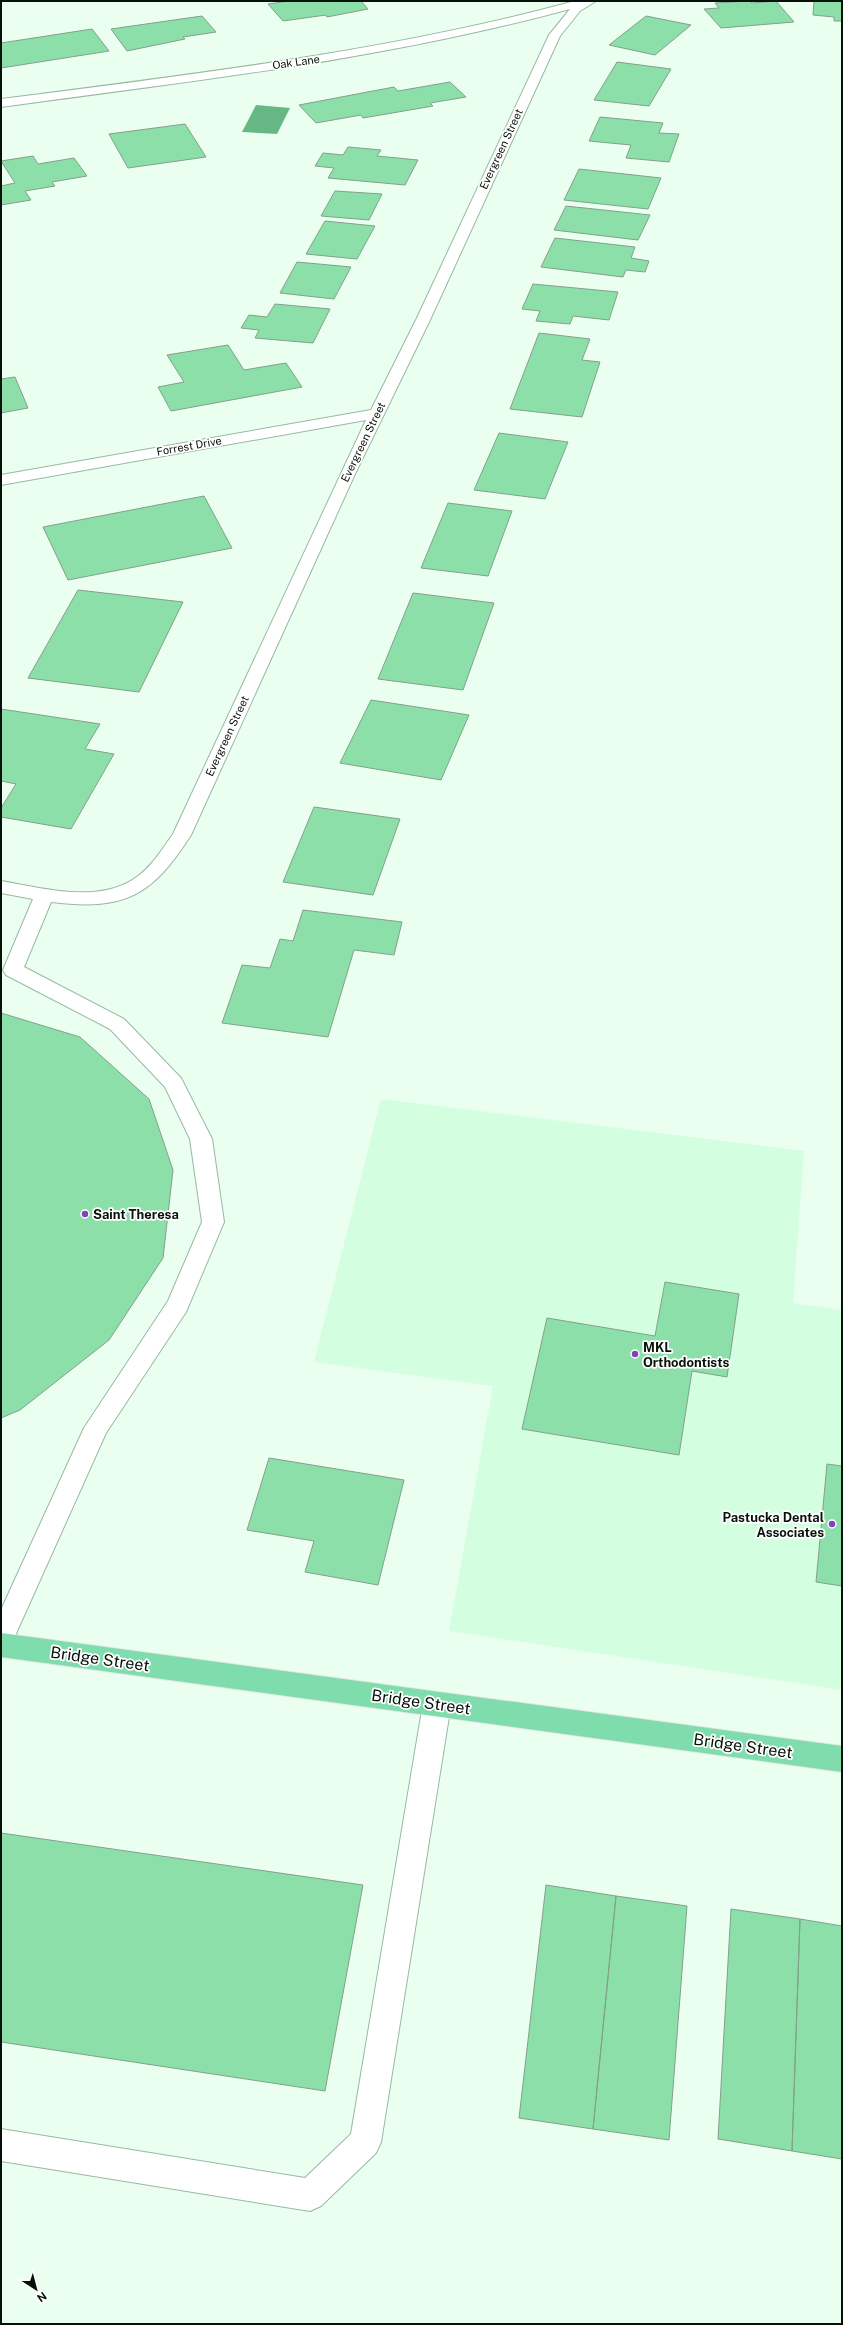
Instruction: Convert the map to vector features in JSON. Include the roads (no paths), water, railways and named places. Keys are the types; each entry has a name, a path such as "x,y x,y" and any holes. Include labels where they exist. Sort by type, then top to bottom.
{"main road":[{"name":"Bridge Street","path":"1,1645 842,1759"}],"street":[{"name":"Oak Lane","path":"1,103 397,48 519,21 589,1"},
{"name":"Evergreen Street","path":"1,887 60,896 98,896 117,894 138,885 159,867 182,835 376,414 423,320 555,34 576,9 589,1"},
{"name":"Forrest Drive","path":"1,480 376,414"},
{"path":"1,1639 96,1428 178,1306 213,1222 202,1139 173,1083 117,1024 13,970 45,894"},
{"path":"1,2145 310,2195 365,2142 436,1704"}],"place":[{"name":"Saint Theresa","path":"85,1214"},
{"name":"MKL Orthodontists","path":"635,1354"},
{"name":"Pastucka Dental Associates","path":"832,1524"}]}
